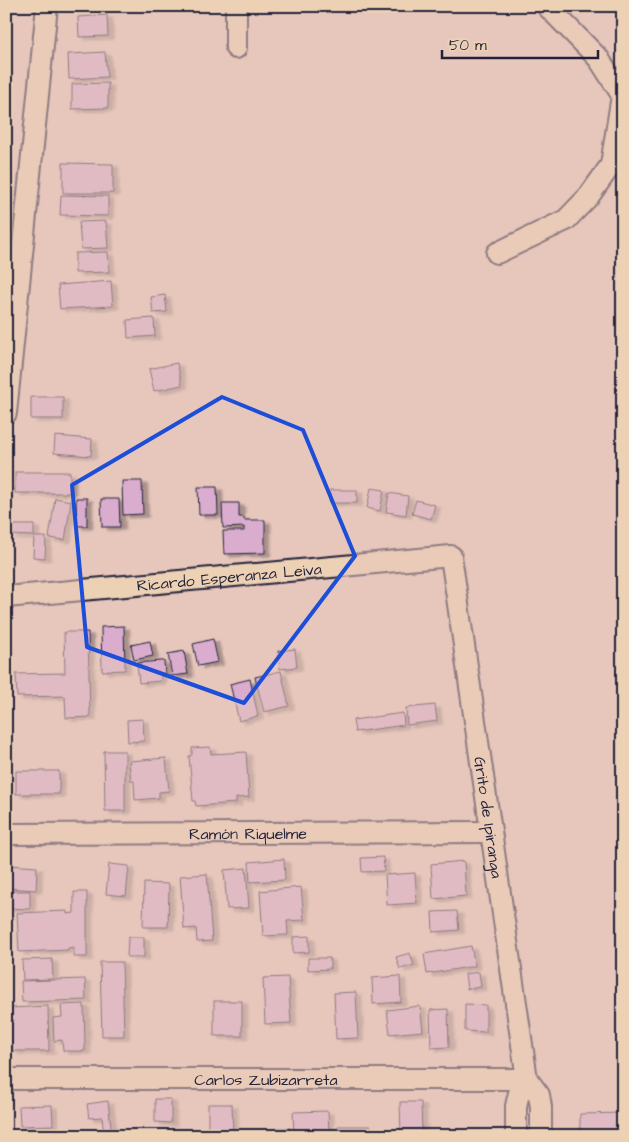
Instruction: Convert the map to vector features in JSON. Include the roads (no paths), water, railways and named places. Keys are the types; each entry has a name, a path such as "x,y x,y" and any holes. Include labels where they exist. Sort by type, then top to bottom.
{"street":[{"path":"6,413 47,6"},
{"path":"236,6 236,48"},
{"path":"497,253 566,220 589,196 611,165 622,95 599,59 547,6"},
{"name":"Ricardo Esperanza Leiva","path":"6,597 452,556"},
{"name":"Grito de Ipiranga","path":"452,556 527,1079 539,1095 541,1136"},
{"name":"Ramón Riquelme","path":"6,834 491,832"},
{"name":"Carlos Zubizarreta","path":"6,1079 527,1079"},
{"path":"516,1136 516,1106 519,1093 527,1079"}]}
